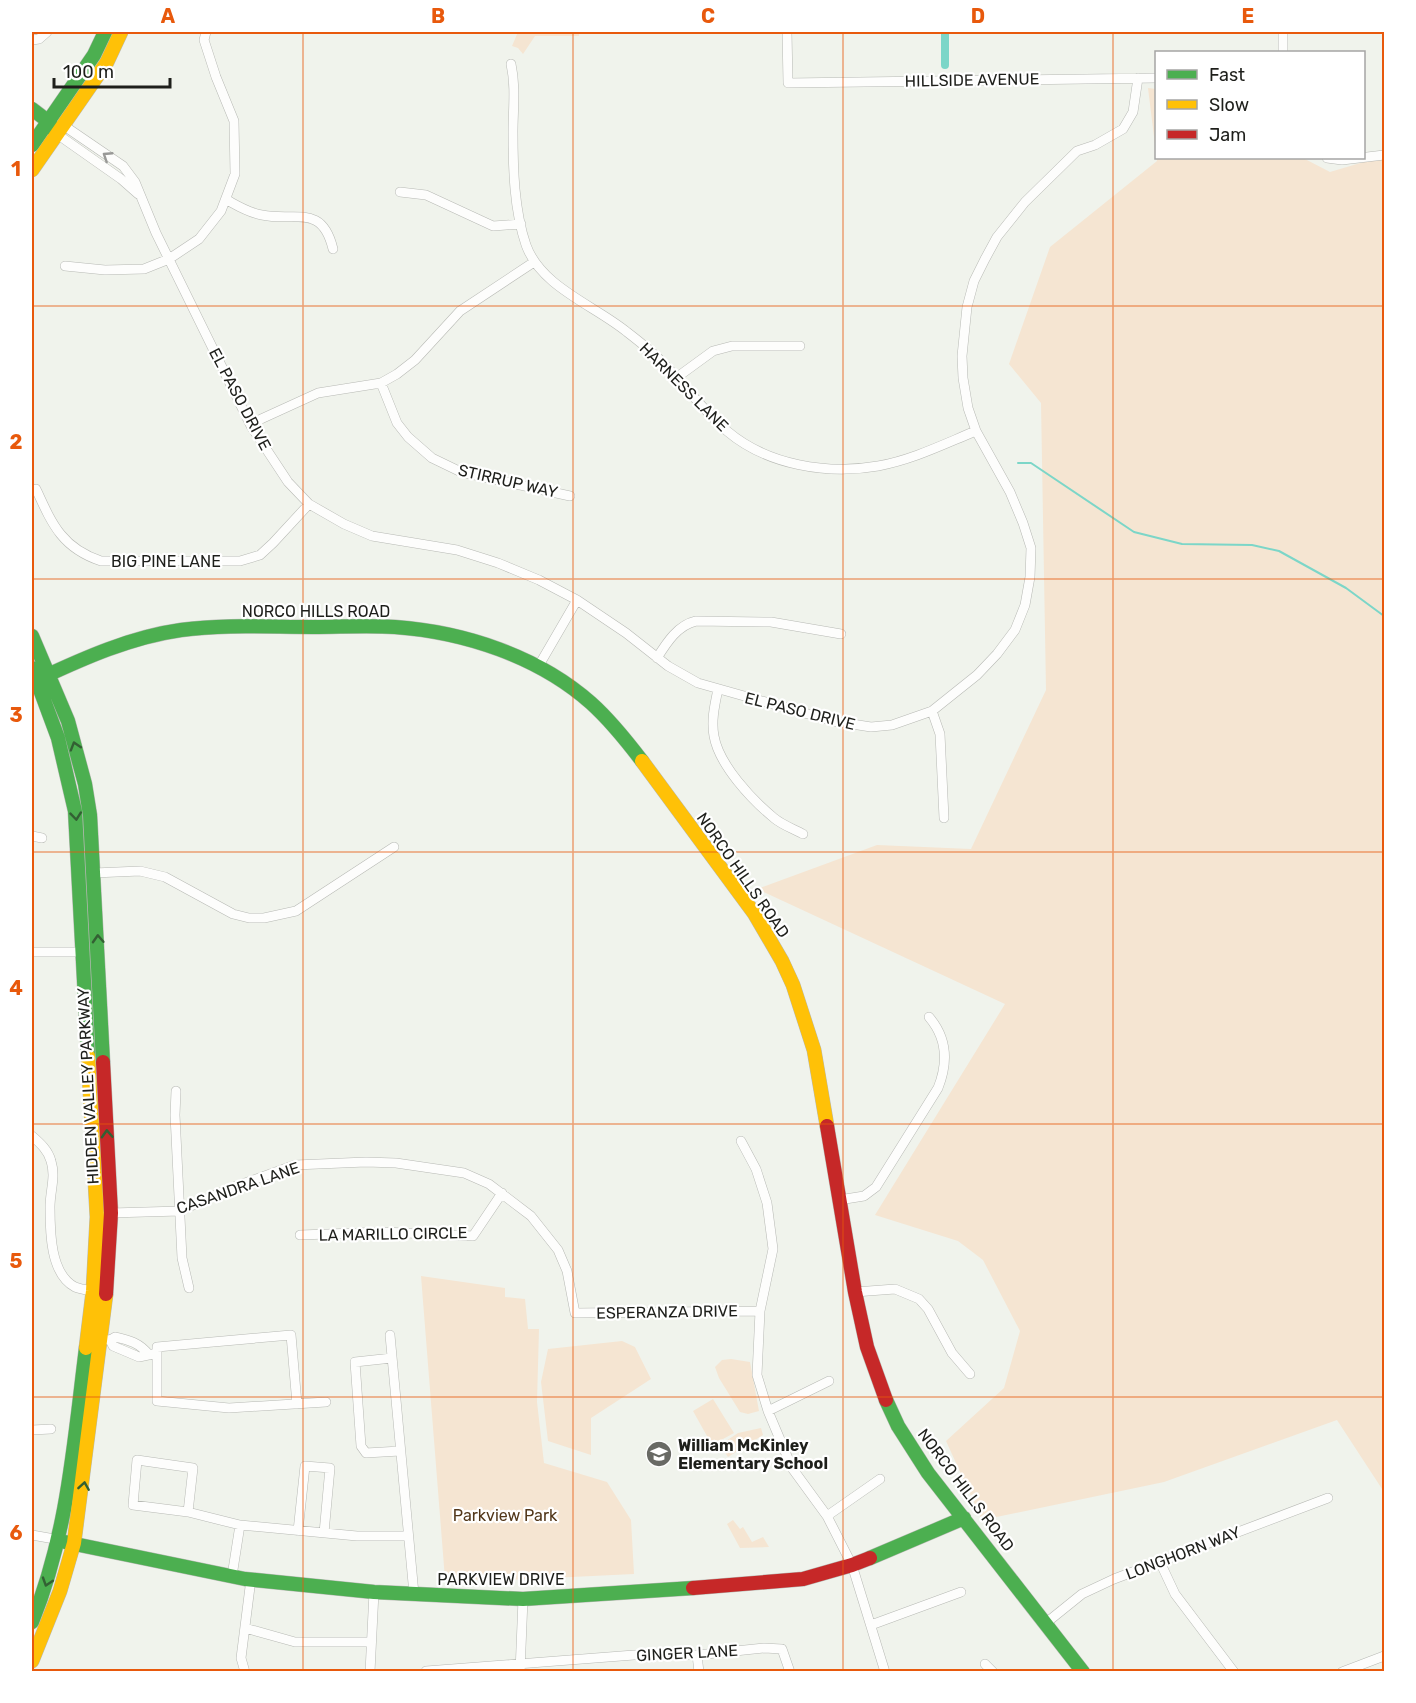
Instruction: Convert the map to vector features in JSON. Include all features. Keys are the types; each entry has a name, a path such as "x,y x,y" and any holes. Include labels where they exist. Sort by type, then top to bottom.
{"street":[{"path":"35,40 47,32"},
{"path":"32,146 94,55 105,32"},
{"path":"32,170 107,62 122,32"},
{"path":"65,266 105,270 144,269 169,259 199,239 221,211 235,174 234,121 204,40 206,32"},
{"name":"HILLSIDE AVENUE","path":"787,32 788,83 1155,78"},
{"path":"1283,32 1283,51"},
{"name":"HARNESS LANE","path":"511,64 515,82 513,155 520,224 534,262 550,279 626,331 664,363 710,415 730,433 755,449 784,461 843,469 878,466 933,449 976,431"},
{"name":"EL PASO DRIVE","path":"60,130 139,196 251,426 288,482 309,504 344,524 372,536 457,550 498,563 539,580 577,600 626,633 668,666 698,683 853,726 871,728 892,725 932,711 977,675 1015,630 1025,605 1030,577 1031,549 1010,492 976,431 968,408 962,356 967,307 974,281 997,237 1025,202 1077,151 1095,145 1123,129 1133,111 1138,78"},
{"path":"32,109 60,130"},
{"path":"1365,157 1384,155"},
{"path":"1334,159 1350,159"},
{"path":"400,192 426,195 493,226 520,224"},
{"path":"227,200 261,215 315,219 330,235 333,249"},
{"path":"251,426 261,419 318,393 381,383 415,360 460,311 534,262"},
{"path":"676,378 713,351 742,346 800,346"},
{"name":"STIRRUP WAY","path":"381,383 397,423 408,437 432,458 460,472 570,496"},
{"name":"BIG PINE LANE","path":"36,489 58,534 74,548 101,561 240,561 260,555 309,504"},
{"path":"538,667 577,600"},
{"path":"657,658 681,628 696,621 763,621 841,634"},
{"name":"NORCO HILLS ROAD","path":"39,674 140,639 180,630 212,627 394,627 429,630 468,638 538,667 585,698 612,723 754,913 793,985 814,1050 855,1292 867,1347 880,1386 898,1426 928,1473 1083,1671"},
{"name":"HIDDEN VALLEY PARKWAY","path":"32,636 39,674 71,783 78,839 97,1217 93,1291 68,1491 60,1540 32,1622"},
{"name":"HIDDEN VALLEY PARKWAY","path":"32,1661 60,1591 74,1544 106,1340 111,1213 90,815 85,784 68,721 39,674"},
{"path":"718,689 713,723 714,736 722,759 757,803 776,820 803,834"},
{"path":"932,711 940,734 944,818"},
{"path":"94,873 140,871 165,877 233,914 249,918 264,918 296,911 394,847"},
{"path":"32,952 84,952"},
{"path":"839,1200 864,1196 876,1187 938,1088 944,1070 944,1048 935,1024 929,1017"},
{"path":"176,1091 183,1258 189,1288"},
{"path":"32,1136 44,1146 53,1169 50,1206 53,1257 67,1281 75,1287 93,1291"},
{"path":"741,1141 756,1169 767,1203 773,1249 760,1311 757,1375 768,1411 792,1468 827,1516 852,1564 885,1671"},
{"path":"94,1150 101,1160 103,1202 111,1213 105,1218 103,1224 101,1264 94,1275"},
{"name":"CASANDRA LANE","path":"111,1213 180,1212 231,1188 295,1165 366,1162 430,1167 464,1173 489,1184 531,1216 558,1250 567,1271 575,1313"},
{"name":"LA MARILLO CIRCLE","path":"300,1235 383,1232 473,1236 502,1194"},
{"path":"855,1292 896,1288 919,1299 928,1309 952,1353 970,1374"},
{"name":"ESPERANZA DRIVE","path":"575,1313 760,1311"},
{"path":"297,1404 291,1335 157,1347 153,1354 157,1401 229,1408 297,1404 326,1402"},
{"path":"390,1335 414,1594"},
{"path":"84,1372 95,1340 115,1337 135,1348 143,1347 153,1354"},
{"path":"392,1358 355,1362 361,1446 366,1453 400,1451"},
{"path":"768,1411 829,1381"},
{"path":"32,1430 51,1429"},
{"path":"188,1512 193,1468 137,1460 133,1505 188,1512 240,1525 357,1536 407,1536"},
{"path":"298,1531 305,1466 330,1468 324,1533"},
{"path":"827,1516 880,1479"},
{"name":"LONGHORN WAY","path":"1046,1623 1082,1594 1114,1579 1328,1498"},
{"name":"PARKVIEW DRIVE","path":"32,1535 251,1579 374,1592 523,1599 803,1579 852,1564 964,1518"},
{"path":"232,1576 240,1525"},
{"path":"1160,1562 1175,1594 1234,1671"},
{"path":"245,1671 241,1658 251,1579"},
{"path":"370,1671 374,1592"},
{"path":"871,1625 961,1592"},
{"path":"520,1668 523,1599"},
{"path":"245,1628 295,1642 371,1642"},
{"name":"GINGER LANE","path":"426,1671 520,1668 634,1655 697,1655 764,1648 782,1649 790,1671"},
{"path":"697,1655 699,1671"},
{"path":"1342,1671 1384,1656"},
{"path":"986,1664 993,1671"}],"green space":[{"path":"518,32 579,32 579,36 535,36 523,54 518,48 512,46"},
{"path":"1148,88 1155,89 1155,145"},
{"path":"1384,156 1384,1492 1337,1420 1164,1482 982,1520 946,1441 1004,1388 1020,1331 983,1260 958,1241 875,1215 1005,1004 757,889 877,845 971,849 1046,690 1041,403 1009,364 1050,247 1157,159 1305,159 1330,172"},
{"name":"Parkview Park","path":"421,1276 505,1288 505,1297 525,1299 528,1329 539,1329 537,1402 544,1463 607,1482 631,1520 634,1574 509,1580 445,1579"},
{"path":"622,1341 635,1347 651,1379 591,1418 591,1455 548,1441 541,1382 548,1349"},
{"path":"722,1360 750,1362 759,1411 748,1414 740,1412 719,1378 715,1367"},
{"path":"713,1399 734,1433 712,1445 693,1411"},
{"path":"761,1428 763,1435 728,1457 720,1445 738,1433"},
{"path":"733,1520 740,1529 743,1527 752,1542 763,1537 769,1547 740,1548 727,1524"}],"waterway":[{"path":"945,32 945,65"},
{"path":"1018,463 1031,463 1134,532 1182,544 1252,545 1279,551 1346,588 1384,616"}],"traffic: fast":[{"path":"32,145 94,55 105,32"},
{"path":"32,109 49,122 54,130"},
{"path":"39,679 126,643 181,630 230,626 364,626 421,630 447,634 499,649 548,672 591,703 642,761"},
{"path":"32,636 68,721 85,784 90,815 103,1062"},
{"path":"32,668 58,738 75,811 88,1056"},
{"path":"32,1622 44,1589 62,1521 86,1348"},
{"path":"886,1400 898,1426 928,1473 1083,1672"},
{"path":"870,1558 964,1518"},
{"path":"65,1542 245,1579 374,1592 523,1599 693,1588"}],"traffic: slow":[{"path":"32,170 107,62 121,32"},
{"path":"642,761 754,913 782,961 793,985 814,1050 827,1126"},
{"path":"86,1348 93,1291 97,1217 88,1056"},
{"path":"32,1661 60,1591 74,1543 106,1294"}],"traffic: jam":[{"path":"103,1062 111,1213 106,1294"},
{"path":"827,1126 855,1292 867,1347 886,1400"},
{"path":"693,1588 803,1579 870,1558"}],"place":[{"name":"William McKinley Elementary School","path":"659,1454"}]}
